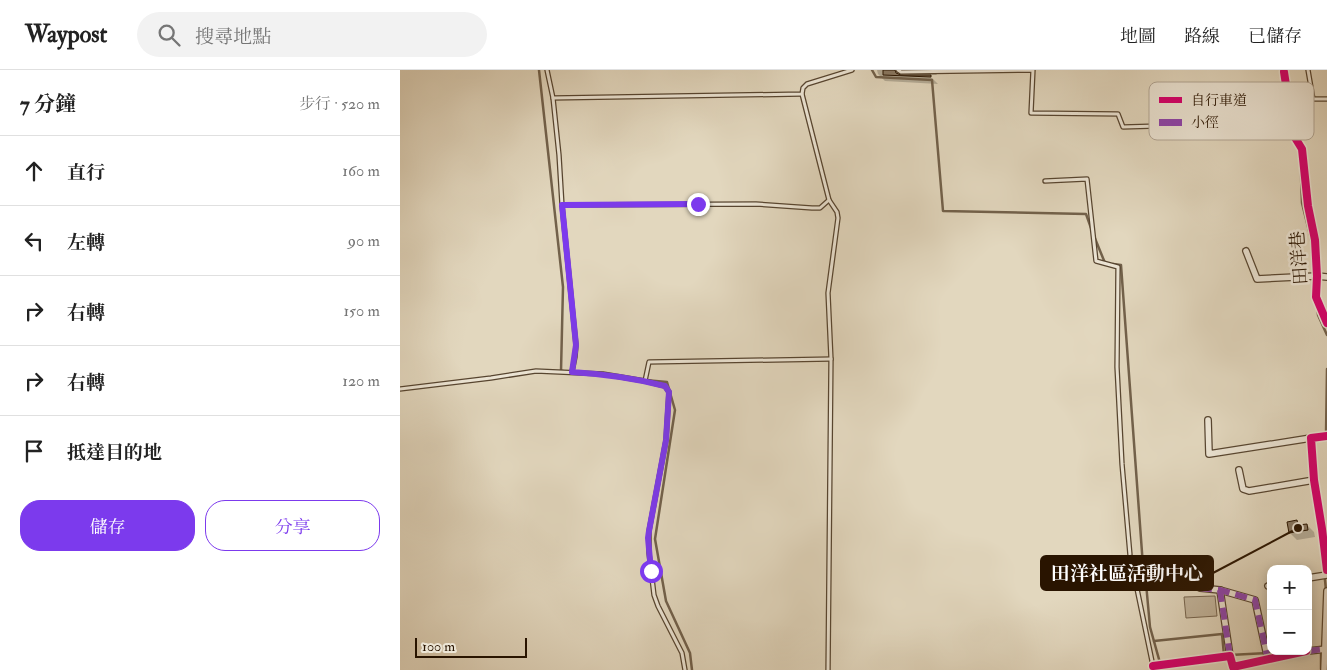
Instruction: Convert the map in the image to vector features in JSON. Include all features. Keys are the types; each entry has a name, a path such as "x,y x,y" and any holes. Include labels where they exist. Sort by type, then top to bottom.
{"street":[{"name":"田洋巷","path":"1296,140 1302,149 1308,206 1315,240 1316,297 1327,324"},
{"path":"1246,251 1257,279 1327,277"},
{"path":"1208,420 1209,454 1327,436"},
{"path":"1311,438 1314,480 1327,570"},
{"path":"1239,470 1243,489 1249,490 1314,480"},
{"path":"1312,577 1327,575"},
{"path":"1200,588 1220,590 1255,600 1268,660"},
{"path":"1220,590 1233,667 1290,655"},
{"path":"1324,670 1327,591"},
{"path":"1312,650 1326,649"},
{"path":"1154,668 1230,656"}],"lane":[{"path":"547,70 553,98 576,345 572,372"},
{"path":"828,670 831,359 828,293 838,212 829,200 802,94 803,88 807,84 852,70"},
{"path":"898,70 901,72 1033,70 1031,113 1118,114 1123,127 1149,126"},
{"path":"553,98 802,94"},
{"path":"1314,99 1327,99"},
{"path":"1045,181 1088,179 1096,261 1118,267 1117,366 1130,556 1154,668"},
{"path":"562,205 756,204 820,208 829,200"},
{"path":"645,381 649,362 831,359"},
{"path":"400,389 536,371 603,374 665,386 669,392 666,440 649,531 648,546 654,595 682,652 685,670"}],"shaded area":[{"path":"1215,596 1217,616 1186,618 1184,597"}],"building":[{"path":"883,70 895,70 896,73 901,75 931,75 931,77 883,75"},
{"path":"1297,520 1298,525 1307,524 1308,530 1289,533 1287,522"}],"waterway":[{"path":"539,70 563,287 561,371 563,371"},
{"path":"872,70 876,77 932,80 943,211 1086,214 1091,228"},
{"path":"1292,140 1300,151 1302,203 1311,239 1314,274"},
{"path":"1094,236 1105,263"},
{"path":"1113,264 1121,265 1143,566 1150,627 1162,670"},
{"path":"1317,305 1318,315 1327,335"},
{"path":"1326,434 1327,369"},
{"path":"645,380 667,382 675,410 655,539 666,601 690,653 692,670"},
{"path":"1310,443 1308,444 1311,481"},
{"path":"1315,505 1320,538"},
{"path":"1322,551 1326,590"},
{"path":"1154,641 1222,634 1224,655"},
{"path":"1321,651 1321,669"},
{"path":"1230,655 1267,653"}],"marked path":[{"path":"1200,588 1220,590 1255,600 1268,660"},
{"path":"1220,590 1230,656"},
{"path":"1312,650 1324,649"}],"cycle path":[{"path":"1284,72 1286,82"},
{"path":"1296,140 1302,149 1308,206 1315,240 1316,297 1327,323"},
{"path":"1327,436 1311,438 1314,480 1327,570"},
{"path":"1153,666 1230,656 1233,667 1288,655"}],"place":[{"name":"田洋社區活動中心","path":"1298,528"}],"route":[{"path":"651,571 648,538 666,440 669,392 665,386 645,381 603,374 572,372 576,345 562,205 698,204"}]}
